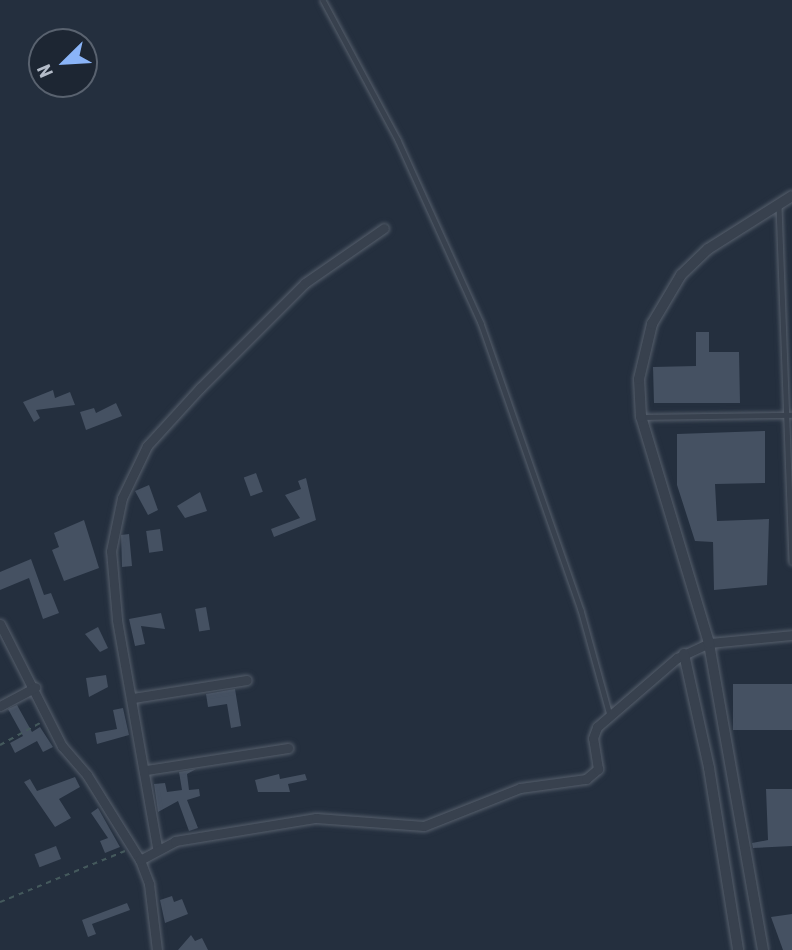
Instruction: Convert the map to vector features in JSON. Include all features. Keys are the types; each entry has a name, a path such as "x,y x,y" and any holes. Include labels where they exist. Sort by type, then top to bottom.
{"street":[{"path":"762,950 709,643 641,417 642,360 669,290 708,249 792,196"},
{"path":"157,847 111,551 122,498 147,446 305,283 384,228"},
{"path":"2,631 35,687 48,718 140,860 149,884 157,950"},
{"path":"140,860 157,847 193,836 316,818 353,818 398,828 437,823 504,793 590,778 598,769 594,735 610,716 684,654 709,643 792,635"},
{"path":"684,654 709,768 738,950"},
{"path":"133,698 247,680"},
{"path":"0,706 35,687"},
{"path":"146,770 288,748"}],"lane":[{"path":"323,0 398,140 481,323 581,610 610,716"},
{"path":"779,205 789,415 792,562"},
{"path":"641,417 789,415"}],"path":[{"path":"0,745 48,718"},
{"path":"0,902 131,849"}],"building":[{"path":"696,332 709,332 709,352 739,352 740,403 654,403 653,367 696,366"},
{"path":"53,390 55,398 70,392 75,405 36,410 40,418 34,422 23,402"},
{"path":"116,403 122,416 86,430 80,412 94,408 96,413"},
{"path":"765,431 765,483 715,484 717,521 769,519 767,585 714,590 713,542 695,541 677,485 677,434"},
{"path":"256,473 263,492 251,496 244,477"},
{"path":"306,478 316,520 274,537 271,529 300,518 285,495 301,489 298,481"},
{"path":"149,485 158,510 148,515 135,491"},
{"path":"200,492 207,511 185,518 177,506"},
{"path":"84,520 99,568 64,581 52,550 59,547 54,533"},
{"path":"160,529 163,551 149,553 146,531"},
{"path":"129,534 132,566 122,567 121,535"},
{"path":"31,559 44,595 51,593 59,613 43,619 29,578 0,590 0,572"},
{"path":"206,607 210,630 199,632 195,609"},
{"path":"161,613 165,629 141,626 145,644 135,646 129,619"},
{"path":"98,627 108,648 100,652 85,634"},
{"path":"106,675 108,687 89,697 86,678"},
{"path":"733,684 792,684 792,730 733,730"},
{"path":"235,689 241,726 231,728 227,704 208,707 206,694"},
{"path":"17,705 32,732 40,727 53,747 43,752 37,741 15,753 10,743 23,736 8,709"},
{"path":"123,708 129,735 97,744 95,733 117,729 113,710"},
{"path":"196,769 187,774 189,790 199,789 200,796 187,800 198,828 189,831 178,801 158,812 154,784 165,783 167,792 182,790 179,772"},
{"path":"279,774 280,779 305,774 307,780 288,784 290,792 258,792 255,780"},
{"path":"75,777 80,787 59,799 71,818 55,827 24,782 30,779 37,791"},
{"path":"766,789 792,789 792,846 753,848 752,843 768,840"},
{"path":"98,808 120,847 105,853 100,841 108,838 91,813"},
{"path":"56,846 61,859 40,867 35,854"},
{"path":"172,896 174,902 182,899 188,914 165,923 160,900"},
{"path":"127,903 130,910 92,924 96,934 88,937 82,920"},
{"path":"792,914 792,950 783,950 771,917"},
{"path":"191,935 195,941 202,938 208,950 178,950"}]}
